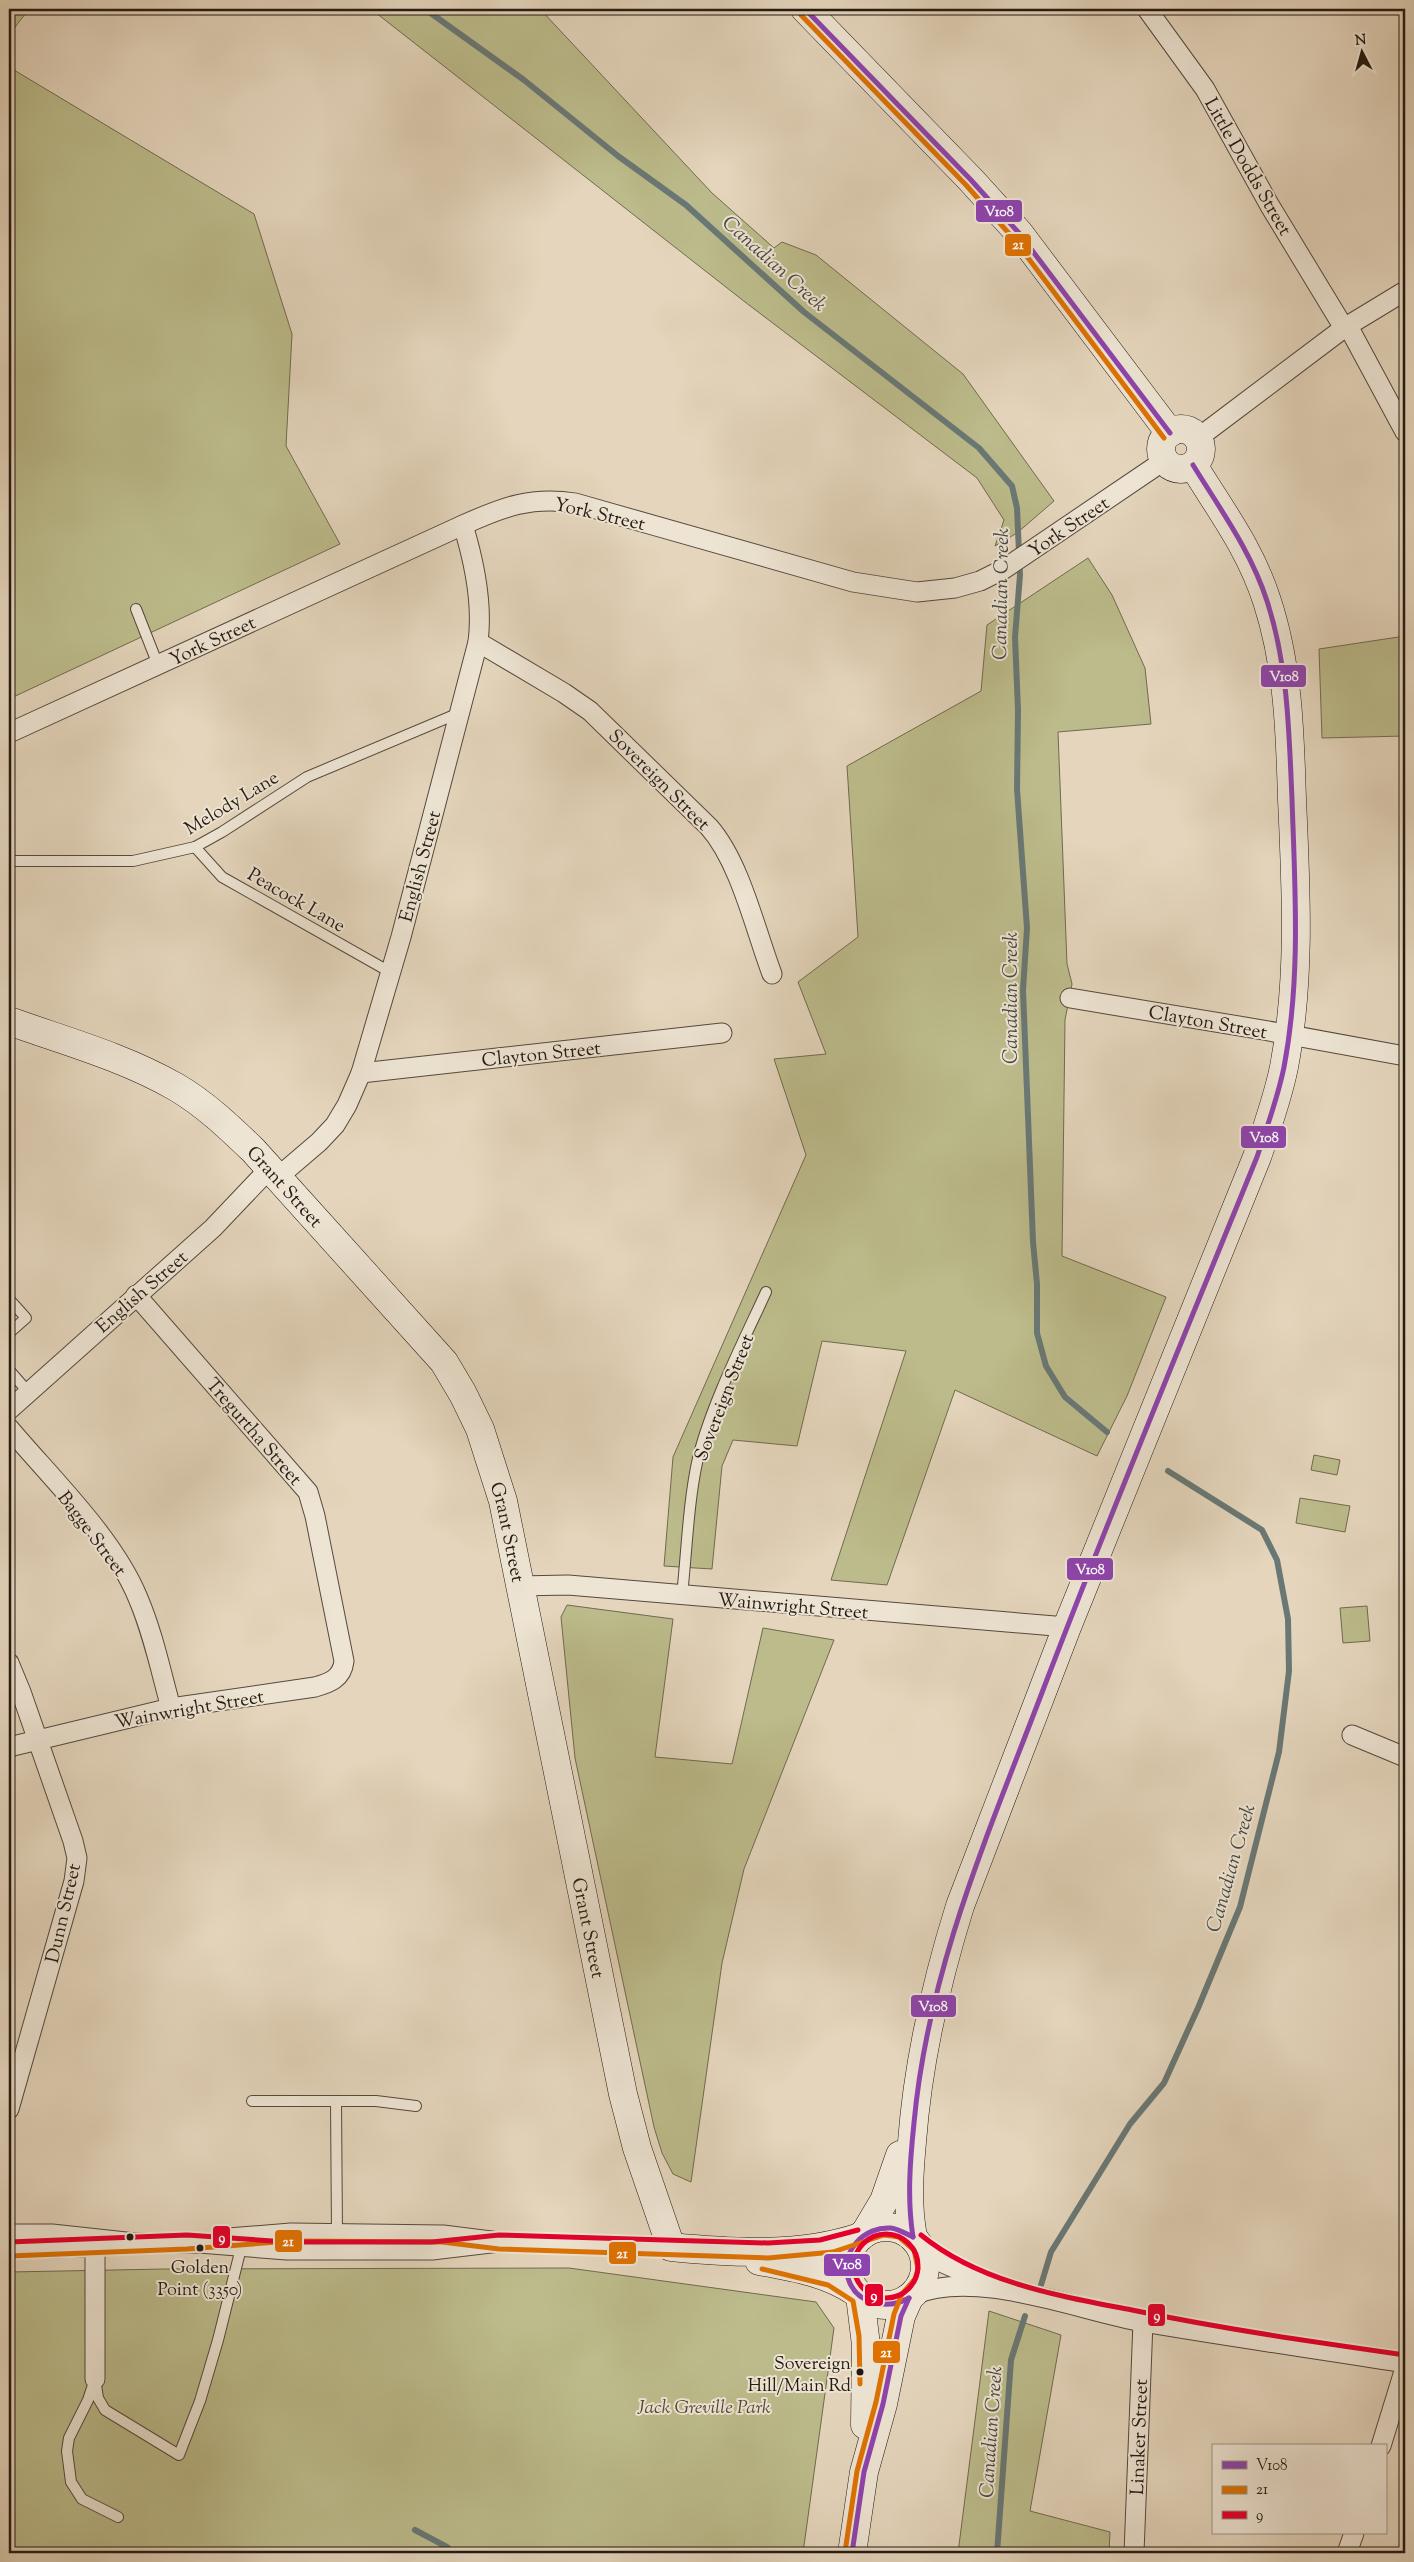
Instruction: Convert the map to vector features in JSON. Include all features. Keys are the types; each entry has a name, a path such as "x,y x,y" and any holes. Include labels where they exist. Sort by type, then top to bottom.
{"main road":[{"path":"805,9 971,180 1019,233 1170,433"},
{"path":"1183,430 1198,438 1201,453 1192,465 1177,469 1165,460 1162,445 1170,433 1183,430"},
{"path":"852,2553 864,2472 867,2371 865,2330 859,2294 849,2280 847,2264 851,2249 879,2212 889,2189 915,2101 935,1994 957,1915 1067,1627 1257,1157 1278,1091 1289,1035 1294,993 1296,910 1290,736 1282,660 1266,599 1245,548 1192,465"},
{"name":"Grant Street","path":"9,1021 117,1059 177,1088 220,1119 274,1173 434,1350 457,1384 480,1429 493,1465 508,1524 623,2094 637,2148 677,2248"},
{"path":"864,2472 883,2404 901,2316 911,2297 922,2283 926,2269 924,2254 915,2239 908,2195 915,2101"},
{"path":"677,2248 751,2251 806,2249 831,2245 863,2235 876,2228 890,2227 902,2230 915,2239"},
{"path":"677,2248 816,2274 838,2281 871,2303 884,2306 897,2304 911,2297"}],"street":[{"name":"Little Dodds Street","path":"1147,9 1205,89 1270,206 1346,327 1405,432"},
{"path":"1198,438 1346,327 1405,291"},
{"name":"York Street","path":"9,733 509,505 554,500 590,507 853,582 891,590 917,592 950,589 980,581 1004,569 1165,460"},
{"name":"English Street","path":"9,1410 274,1173 320,1142 335,1125 350,1098 361,1073 390,972 478,642 479,624 474,575 463,525"},
{"name":"Sovereign Street","path":"478,642 564,693 590,711 709,827 720,840 733,864 772,974"},
{"name":"Clayton Street","path":"1070,998 1405,1056"},
{"name":"Clayton Street","path":"361,1073 722,1033"},
{"name":"Tregurtha Street","path":"136,1295 308,1492 315,1516 344,1661 343,1669 338,1677"},
{"name":"Bagge Street","path":"9,1428 98,1533 128,1577 144,1614 171,1708"},
{"name":"Wainwright Street","path":"519,1586 568,1585 1067,1627"},
{"name":"Dunn Street","path":"9,1663 39,1741 73,1841 76,1865 71,1891 9,2109"},
{"name":"Wainwright Street","path":"9,1747 171,1708 315,1687 330,1683 338,1677"},
{"path":"1352,1735 1405,1757"},
{"path":"9,2234 52,2234 135,2243"},
{"path":"9,2249 187,2242 276,2234 337,2242"},
{"path":"187,2242 241,2248 443,2235 499,2242 677,2248"},
{"path":"915,2239 943,2263 1011,2292"},
{"path":"94,2379 95,2246"},
{"path":"911,2297 934,2288 952,2286 1011,2292 1143,2322 1405,2363"},
{"name":"Linaker Street","path":"1134,2553 1143,2322"},
{"path":"1383,2444 1405,2368"},
{"path":"1347,2553 1354,2534"}],"lane":[{"path":"136,609 158,665"},
{"name":"Melody Lane","path":"9,861 133,861 195,847 222,832 307,777 459,713"},
{"name":"Peacock Lane","path":"195,847 222,877 390,972"},
{"name":"Sovereign Street","path":"682,1595 692,1490 699,1456 728,1377 766,1292"},
{"path":"9,1299 26,1318 9,1333"},
{"path":"9,1370 28,1393"},
{"path":"252,2101 376,2102 416,2106"},
{"path":"336,2101 337,2242"},
{"path":"94,2379 98,2398 105,2410 179,2455 200,2401 218,2340 241,2248"},
{"path":"94,2379 88,2400 69,2438 67,2452 71,2482 82,2499 118,2517"}],"green space":[{"path":"9,9 29,9 9,35"},
{"path":"371,9 540,9 712,193 774,248 782,242 816,255 963,374 1054,501 1017,533 995,546 1004,520 977,478 745,302"},
{"path":"9,67 254,214 292,334 286,446 340,544 9,699"},
{"path":"1088,558 1112,595 1145,668 1151,724 1058,732 1067,964 1072,984 1065,1020 1062,1256 1166,1297 1127,1396 1097,1456 955,1390 887,1585 831,1580 906,1351 822,1341 797,1446 733,1440 722,1466 712,1569 664,1566 673,1457 806,1155 774,1059 826,1054 798,982 858,937 847,766 981,691 987,625"},
{"path":"1405,636 1405,736 1322,738 1319,649"},
{"path":"1314,1455 1340,1460 1337,1475 1311,1470"},
{"path":"1300,1498 1350,1506 1345,1532 1296,1523"},
{"path":"567,1605 673,1619 655,1757 732,1764 763,1628 834,1640 744,1869 722,1963 691,2182 673,2174 662,2153 654,2127 575,1758 561,1617"},
{"path":"1367,1606 1370,1641 1343,1643 1340,1608"},
{"name":"Jack Greville Park","path":"569,2268 816,2302 834,2328 803,2553 9,2553 9,2272 165,2269"},
{"path":"989,2311 1061,2335 1030,2511 1110,2532 1109,2553 958,2553"}],"waterway":[{"name":"Canadian Creek","path":"425,9 524,80 618,156 686,205 804,312 979,448 1012,486 1017,508 1020,575 1015,637 1018,710 1017,789 1027,928 1023,990 1033,1242 1037,1284 1037,1333 1046,1366 1065,1397 1107,1432"},
{"name":"Canadian Creek","path":"1041,2285 1051,2252 1130,2124 1164,2083 1198,2008 1240,1907 1279,1752 1289,1671 1288,1619 1277,1560 1262,1530 1168,1471"},
{"name":"Canadian Creek","path":"997,2553 1011,2360 1025,2316"},
{"path":"415,2530 447,2547 454,2553"}],"transit line":[{"name":"V108","path":"805,9 971,180 1019,233 1170,433"},
{"name":"21","path":"800,14 966,185 1013,238 1164,438"},
{"name":"V108","path":"913,2237 910,2208 910,2166 921,2066 932,2010 964,1902 1002,1796 1095,1556 1257,1157 1279,1090 1284,1067 1293,1000 1295,933 1291,774 1283,674 1274,625 1260,583 1244,548 1193,465"},
{"name":"V108","path":"909,2298 892,2304 874,2303 865,2299 852,2287 846,2268 851,2250 857,2242 872,2231 881,2228 891,2228 900,2230 913,2237"},
{"name":"9","path":"9,2242 187,2235 287,2242 432,2242 499,2235 768,2243 820,2240 858,2230"},
{"name":"9","path":"886,2234 904,2240 912,2248 918,2266 912,2284 904,2292 886,2298 868,2292 860,2284 854,2266 860,2248 868,2240 886,2234"},
{"name":"21","path":"9,2256 187,2249 291,2241 442,2242 499,2249 768,2258 833,2252 884,2235 899,2237 914,2250 918,2269 915,2279 902,2294 894,2314 876,2402 857,2471 845,2552"},
{"name":"9","path":"921,2235 969,2265 994,2276 1049,2293 1200,2323 1405,2355"},
{"name":"21","path":"762,2269 828,2285 853,2301 859,2336 860,2384"},
{"name":"V108","path":"852,2553 864,2472 883,2404 901,2316 909,2298"}],"place":[{"name":"Golden Point (3350)","path":"200,2248"},
{"name":"Sovereign Hill/Main Rd","path":"860,2372"}]}
